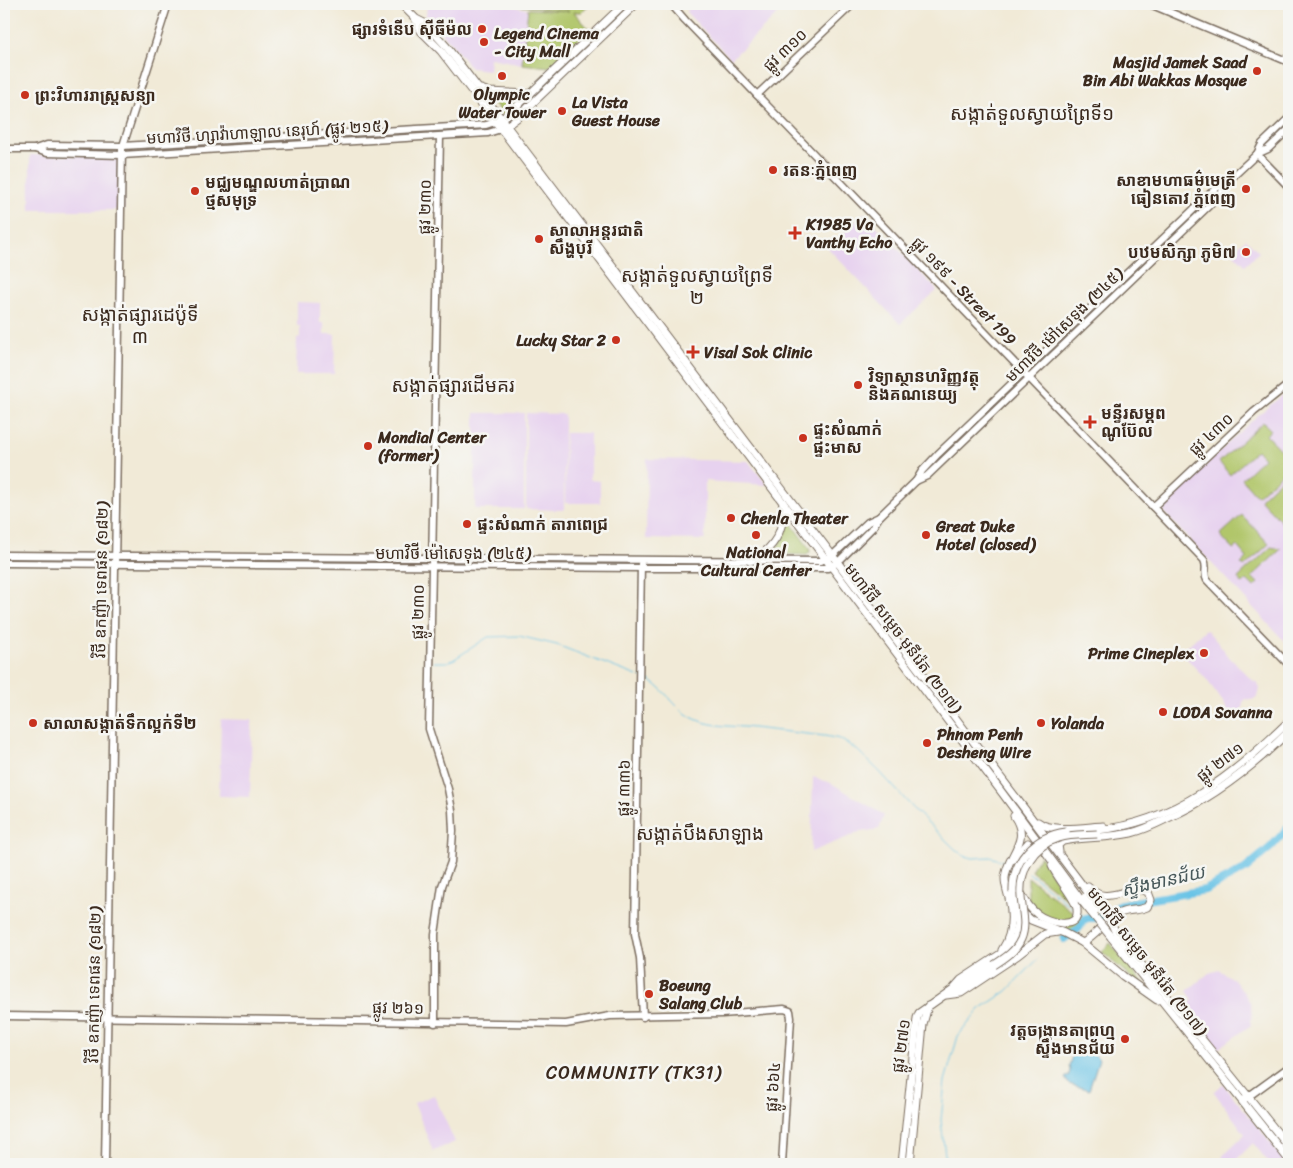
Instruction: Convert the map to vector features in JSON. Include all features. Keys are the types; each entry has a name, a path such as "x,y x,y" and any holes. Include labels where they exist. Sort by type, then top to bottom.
{"main road":[{"path":"401,4 416,19 426,24 446,46 479,89 504,127 517,118 636,4"},
{"path":"499,120 512,112 624,4"},
{"path":"416,19 421,31 441,51 499,120"},
{"path":"479,89 489,92 530,94"},
{"name":"មហាវិថី សម្តេច មុនីរ៉េត (២១៧)","path":"504,127 783,503 830,557"},
{"name":"មហាវិថី សម្តេច មុនីរ៉េត (២១៧)","path":"504,127 830,557 1049,857 1245,1099 1289,1160"},
{"path":"750,561 767,551 778,536 784,515 783,503"},
{"name":"មហាវិថី សម្តេច មុនីរ៉េត (២១៧)","path":"834,564 1075,875 1082,898"},
{"name":"ផ្លូវ ២៧១","path":"1160,818 1225,777 1250,758 1289,721"},
{"name":"ផ្លូវ ២៧១","path":"1160,818 1194,806 1222,788 1254,764 1289,731"},
{"path":"1003,794 1021,831 1020,841 1006,874 1006,886 1037,914 1059,923 1068,923 1076,917 1082,898 1049,848"},
{"path":"1031,816 1043,826 1056,828 1111,825 1160,818"},
{"path":"994,962 1006,944 1010,933 1014,895 1026,865 1040,848 1060,838 1097,832 1118,832 1160,818"},
{"path":"1060,855 1058,845 1063,841 1128,834 1152,827 1160,818"},
{"path":"928,1006 953,989 965,985 994,962 1012,952 1021,938 1024,921 1009,885 1012,869 1020,851 1028,843"},
{"path":"1075,875 1091,891 1102,895 1110,896 1140,889 1148,892 1151,900 1148,907 1118,914 1094,936 1081,941"},
{"path":"1014,895 1019,909 1026,916 1081,941 1123,976 1163,1004"},
{"path":"943,996 961,993 1018,955 1045,934 1062,932"},
{"name":"មហាវិថី សម្តេច មុនីរ៉េត (២១៧)","path":"1113,935 1163,1004 1289,1147"},
{"name":"ផ្លូវ ២៧១","path":"902,1164 915,1023 920,1013 928,1006"},
{"name":"ផ្លូវ ២៧១","path":"910,1164 923,1024 928,1006"}],"street":[{"name":"វិថី ឧកញ៉ា ទេពផន (១៨២)","path":"105,1164 122,146 168,4"},
{"name":"ផ្លូវ ១៩៩ - Street 199","path":"671,4 1204,560 1206,563 1205,574 1207,580 1289,665"},
{"name":"ផ្លូវ ៣១០","path":"757,95 853,4"},
{"path":"1150,4 1289,62"},
{"name":"មហាវិថី ម៉ៅសេទុង (២៤៥)","path":"916,481 927,476 1221,194 1226,184 1257,154 1262,144 1289,118"},
{"name":"មហាវិថី ហ្សាវ៉ាហាឡាល នេរុហ៍ (ផ្លូវ ២១៥)","path":"4,149 35,149 47,145 122,146 486,125 499,120"},
{"name":"មហាវិថី ហ្សាវ៉ាហាឡាល នេរុហ៍ (ផ្លូវ ២១៥)","path":"35,149 47,153 122,155 488,133 504,127"},
{"name":"មហាវិថី ម៉ៅសេទុង (២៤៥)","path":"1257,154 1268,150 1289,129"},
{"name":"ផ្លូវ ២៣០","path":"435,1022 435,934 442,886 451,862 453,831 448,789 430,729 440,136"},
{"path":"1257,154 1289,187"},
{"name":"មហាវិថី ម៉ៅសេទុង (២៤៥)","path":"4,563 822,569 834,564 873,528 879,517 916,481 922,471 1216,188 1226,184"},
{"name":"ផ្លូវ ៤៣០","path":"1153,508 1254,412 1289,384"},
{"name":"មហាវិថី ម៉ៅសេទុង (២៤៥)","path":"4,555 822,561 830,557 868,522 879,517"},
{"name":"ផ្លូវ ៣៣៦","path":"642,560 635,934 640,958 643,1017"},
{"name":"ផ្លូវ ២៦១","path":"4,1016 566,1024 610,1016 643,1017 722,1014 777,1009 790,1011"},
{"name":"ផ្លូវ ៦៦៤","path":"782,1164 791,1026 790,1011"},
{"path":"1245,1099 1289,1067"}],"shaded area":[{"name":"ផ្សារទំនើប ស៊ីធីម៉ល","path":"427,4 495,4 528,9 522,64 490,58 489,70 471,68 426,16"},
{"path":"694,4 788,4 731,59 686,12"},
{"path":"30,155 124,157 124,210 30,210"},
{"path":"864,213 937,290 900,324 828,248"},
{"name":"បឋមសិក្សា ភូមិ៧","path":"1246,239 1259,252 1245,265 1232,252"},
{"path":"297,302 320,303 320,323 324,323 324,334 335,334 334,374 296,374 297,338 300,338 300,326 297,326"},
{"path":"1289,390 1289,646 1160,508 1258,415"},
{"path":"475,413 524,413 524,509 475,509"},
{"path":"526,413 564,414 564,510 526,509"},
{"path":"565,433 590,433 590,480 600,481 600,503 565,503"},
{"path":"647,459 748,461 767,485 705,481 705,540 646,539"},
{"path":"1206,629 1225,653 1252,680 1258,683 1260,689 1258,696 1252,700 1246,699 1239,713 1233,714 1227,711 1224,703 1203,675 1181,652"},
{"path":"221,719 252,720 250,797 219,796"},
{"path":"813,777 831,783 884,815 879,829 855,833 811,852"},
{"path":"1219,970 1233,979 1243,991 1251,1004 1252,1018 1250,1021 1251,1025 1215,1051 1182,1008 1193,1000 1187,991 1209,973"},
{"path":"1223,1084 1284,1160 1278,1164 1270,1164 1253,1143 1232,1164 1219,1164 1224,1154 1245,1134 1214,1092"},
{"path":"434,1095 455,1142 433,1151 414,1103"}],"green space":[{"path":"504,4 590,4 582,12 574,12 589,29 549,67 522,64 528,9 569,11"},
{"path":"490,96 518,97 520,99 503,115 491,99"},
{"path":"1263,422 1271,430 1266,435 1289,459 1289,467 1257,496 1242,479 1264,458 1257,450 1230,475 1219,462"},
{"path":"1289,471 1289,530 1260,499"},
{"path":"1242,515 1269,544 1244,567 1241,564 1247,558 1237,546 1233,549 1220,535"},
{"path":"790,522 809,548 810,552 807,555 774,554"},
{"path":"1271,547 1281,549 1252,577 1258,583 1254,587 1247,580 1243,584 1238,578"},
{"path":"1041,856 1053,877 1071,902 1031,871"},
{"path":"1028,877 1083,920 1070,932 1032,916 1028,894"},
{"path":"1110,943 1141,983 1135,981 1102,952"}],"water":[{"path":"1074,1049 1094,1054 1099,1059 1089,1090 1069,1084 1065,1078 1069,1075 1069,1066"}],"waterway":[{"path":"434,662 453,660 488,637 519,636 557,645 637,676"},
{"path":"641,677 655,684 684,713 697,720 717,725 840,739 857,750 914,809 964,856 973,858 990,857 1007,862"},
{"name":"ស្ទឹងមានជ័យ","path":"1064,939 1078,929 1086,918 1100,918 1122,904 1205,890 1245,869 1271,847 1289,827"},
{"path":"1029,873 1073,908"},
{"name":"ស្ទឹងមានជ័យ","path":"1080,913 1086,918"},
{"name":"ស្ទឹងមានជ័យ","path":"946,1164 941,1120 945,1081 958,1036 980,1009 1007,991 1037,960"}],"place":[{"name":"ផ្សារទំនើប ស៊ីធីម៉ល","path":"482,29"},
{"name":"Legend Cinema - City Mall","path":"484,42"},
{"name":"Masjid Jamek Saad Bin Abi Wakkas Mosque","path":"1257,71"},
{"name":"Olympic Water Tower","path":"502,76"},
{"name":"ព្រះវិហាររាស្ត្រសន្យា","path":"25,95"},
{"name":"La Vista Guest House","path":"562,111"},
{"name":"រតនៈភ្នំពេញ","path":"773,170"},
{"name":"សាខាមហាធម៌មេត្រី ធៀនតោវ ភ្នំពេញ","path":"1246,189"},
{"name":"មជ្ឈមណ្ឌលហាត់ប្រាណ ថ្មសមុទ្រ","path":"195,191"},
{"name":"K1985 Va Vanthy Echo","path":"795,233"},
{"name":"សាលាអន្តរជាតិ សឹង្ហបុរី","path":"539,239"},
{"name":"បឋមសិក្សា ភូមិ៧","path":"1246,252"},
{"name":"Lucky Star 2","path":"616,340"},
{"name":"Visal Sok Clinic","path":"693,352"},
{"name":"វិទ្យាស្ថានហរិញ្ញវត្ថុ និងគណនេយ្យ","path":"858,385"},
{"name":"មន្ទីរសម្ភព ណូប៊ែល","path":"1090,422"},
{"name":"ផ្ទះសំណាក់ ផ្ទះមាស","path":"803,438"},
{"name":"Mondial Center (former)","path":"368,446"},
{"name":"Chenla Theater","path":"731,518"},
{"name":"ផ្ទះសំណាក់ តារាពេជ្រ","path":"467,524"},
{"name":"National Cultural Center","path":"756,535"},
{"name":"Great Duke Hotel (closed)","path":"926,535"},
{"name":"Prime Cineplex","path":"1204,653"},
{"name":"LODA Sovanna","path":"1163,712"},
{"name":"សាលាសង្កាត់ទឹកល្អក់ទី២","path":"33,723"},
{"name":"Yolanda","path":"1041,723"},
{"name":"Phnom Penh Desheng Wire","path":"927,743"},
{"name":"Boeung Salang Club","path":"649,994"},
{"name":"វត្តចង្ក្រានតាព្រហ្ម ស្ទឹងមានជ័យ","path":"1125,1039"}],"district":[{"name":"សង្កាត់ទួលស្វាយព្រៃទី១","path":"1032,113"},
{"name":"សង្កាត់ទួលស្វាយព្រៃទី ២","path":"697,286"},
{"name":"សង្កាត់ផ្សារដេប៉ូទី ៣","path":"140,325"},
{"name":"សង្កាត់ផ្សារដើមគរ","path":"453,385"},
{"name":"សង្កាត់បឹងសាឡាង","path":"700,833"},
{"name":"COMMUNITY (TK31)","path":"634,1073"}]}
